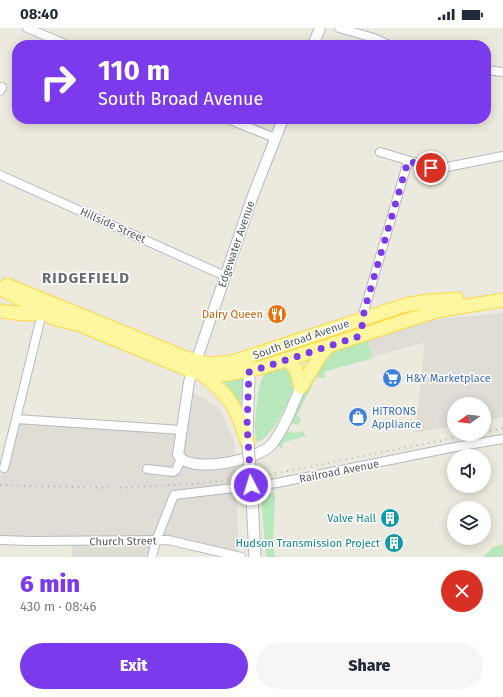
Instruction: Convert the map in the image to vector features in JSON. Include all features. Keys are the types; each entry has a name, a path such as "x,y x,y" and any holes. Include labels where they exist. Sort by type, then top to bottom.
{"main road":[{"path":"0,282 82,315"},
{"path":"0,288 42,313"},
{"name":"South Broad Avenue","path":"82,315 196,368 246,358 362,318 405,305 427,301 464,299 490,301"},
{"path":"490,301 503,300"},
{"name":"South Broad Avenue","path":"42,313 57,319 80,325 196,368 223,375 249,372 436,311 490,301"},
{"path":"0,311 23,314 60,312 82,315"},
{"path":"357,337 362,329 362,318"},
{"path":"301,387 318,359 328,347"},
{"path":"246,358 249,372 248,444 255,557"},
{"path":"287,360 296,369 301,387"},
{"path":"196,368 226,394 236,411 248,444"}],"street":[{"path":"27,28 56,40"},
{"path":"315,40 320,28"},
{"path":"339,28 378,40"},
{"path":"491,71 503,72"},
{"path":"240,124 275,138"},
{"name":"Edgewater Avenue","path":"181,459 178,450 189,382 196,368 225,276 281,124"},
{"path":"380,152 431,168 440,169 503,156"},
{"path":"362,318 408,161"},
{"name":"Hillside Street","path":"0,175 225,276"},
{"path":"4,468 42,313"},
{"path":"147,470 173,472 176,470 181,459 189,463 212,464 242,459 268,448 279,435 301,387"},
{"path":"16,419 182,430"},
{"name":"Railroad Avenue","path":"156,541 174,495 287,481 450,448 503,439"},
{"name":"Church Street","path":"2,540 168,540 241,557"},
{"path":"152,557 156,541"}],"shaded area":[{"path":"503,313 503,417 491,420 491,397 447,397 447,427 415,433 425,342 373,357 367,338 421,321"},
{"path":"189,390 220,409 234,441 239,553 160,536 153,557 71,557 74,540 0,539 0,478 16,418 183,428"}],"green space":[{"path":"367,339 373,358 324,372 325,378 316,377 297,416 301,419 300,423 296,425 293,424 291,419 320,361 327,353"},
{"path":"285,368 290,369 293,383 291,394 274,427 268,434 257,442 255,419 262,379 266,374"},
{"path":"243,380 241,407 220,381"},
{"path":"286,431 294,433 303,431 308,440 305,436 282,443 283,448 281,449 278,445"},
{"path":"274,493 273,543 275,557 266,557 261,495"},
{"path":"503,544 503,557 483,557 492,548"}],"railway":[{"path":"491,431 503,428"},
{"path":"0,485 117,488 190,484 263,476 447,439"}],"place":[{"name":"Dairy Queen","path":"277,314"},
{"name":"H&Y Marketplace","path":"392,378"},
{"name":"HiTRONS Appliance","path":"358,417"},
{"name":"Valve Hall","path":"390,518"},
{"name":"Hudson Transmission Project","path":"394,543"}],"district":[{"name":"RIDGEFIELD","path":"86,278"}],"route":[{"path":"251,485 247,426 249,372 357,337 362,329 362,318 408,161 431,168"}]}
